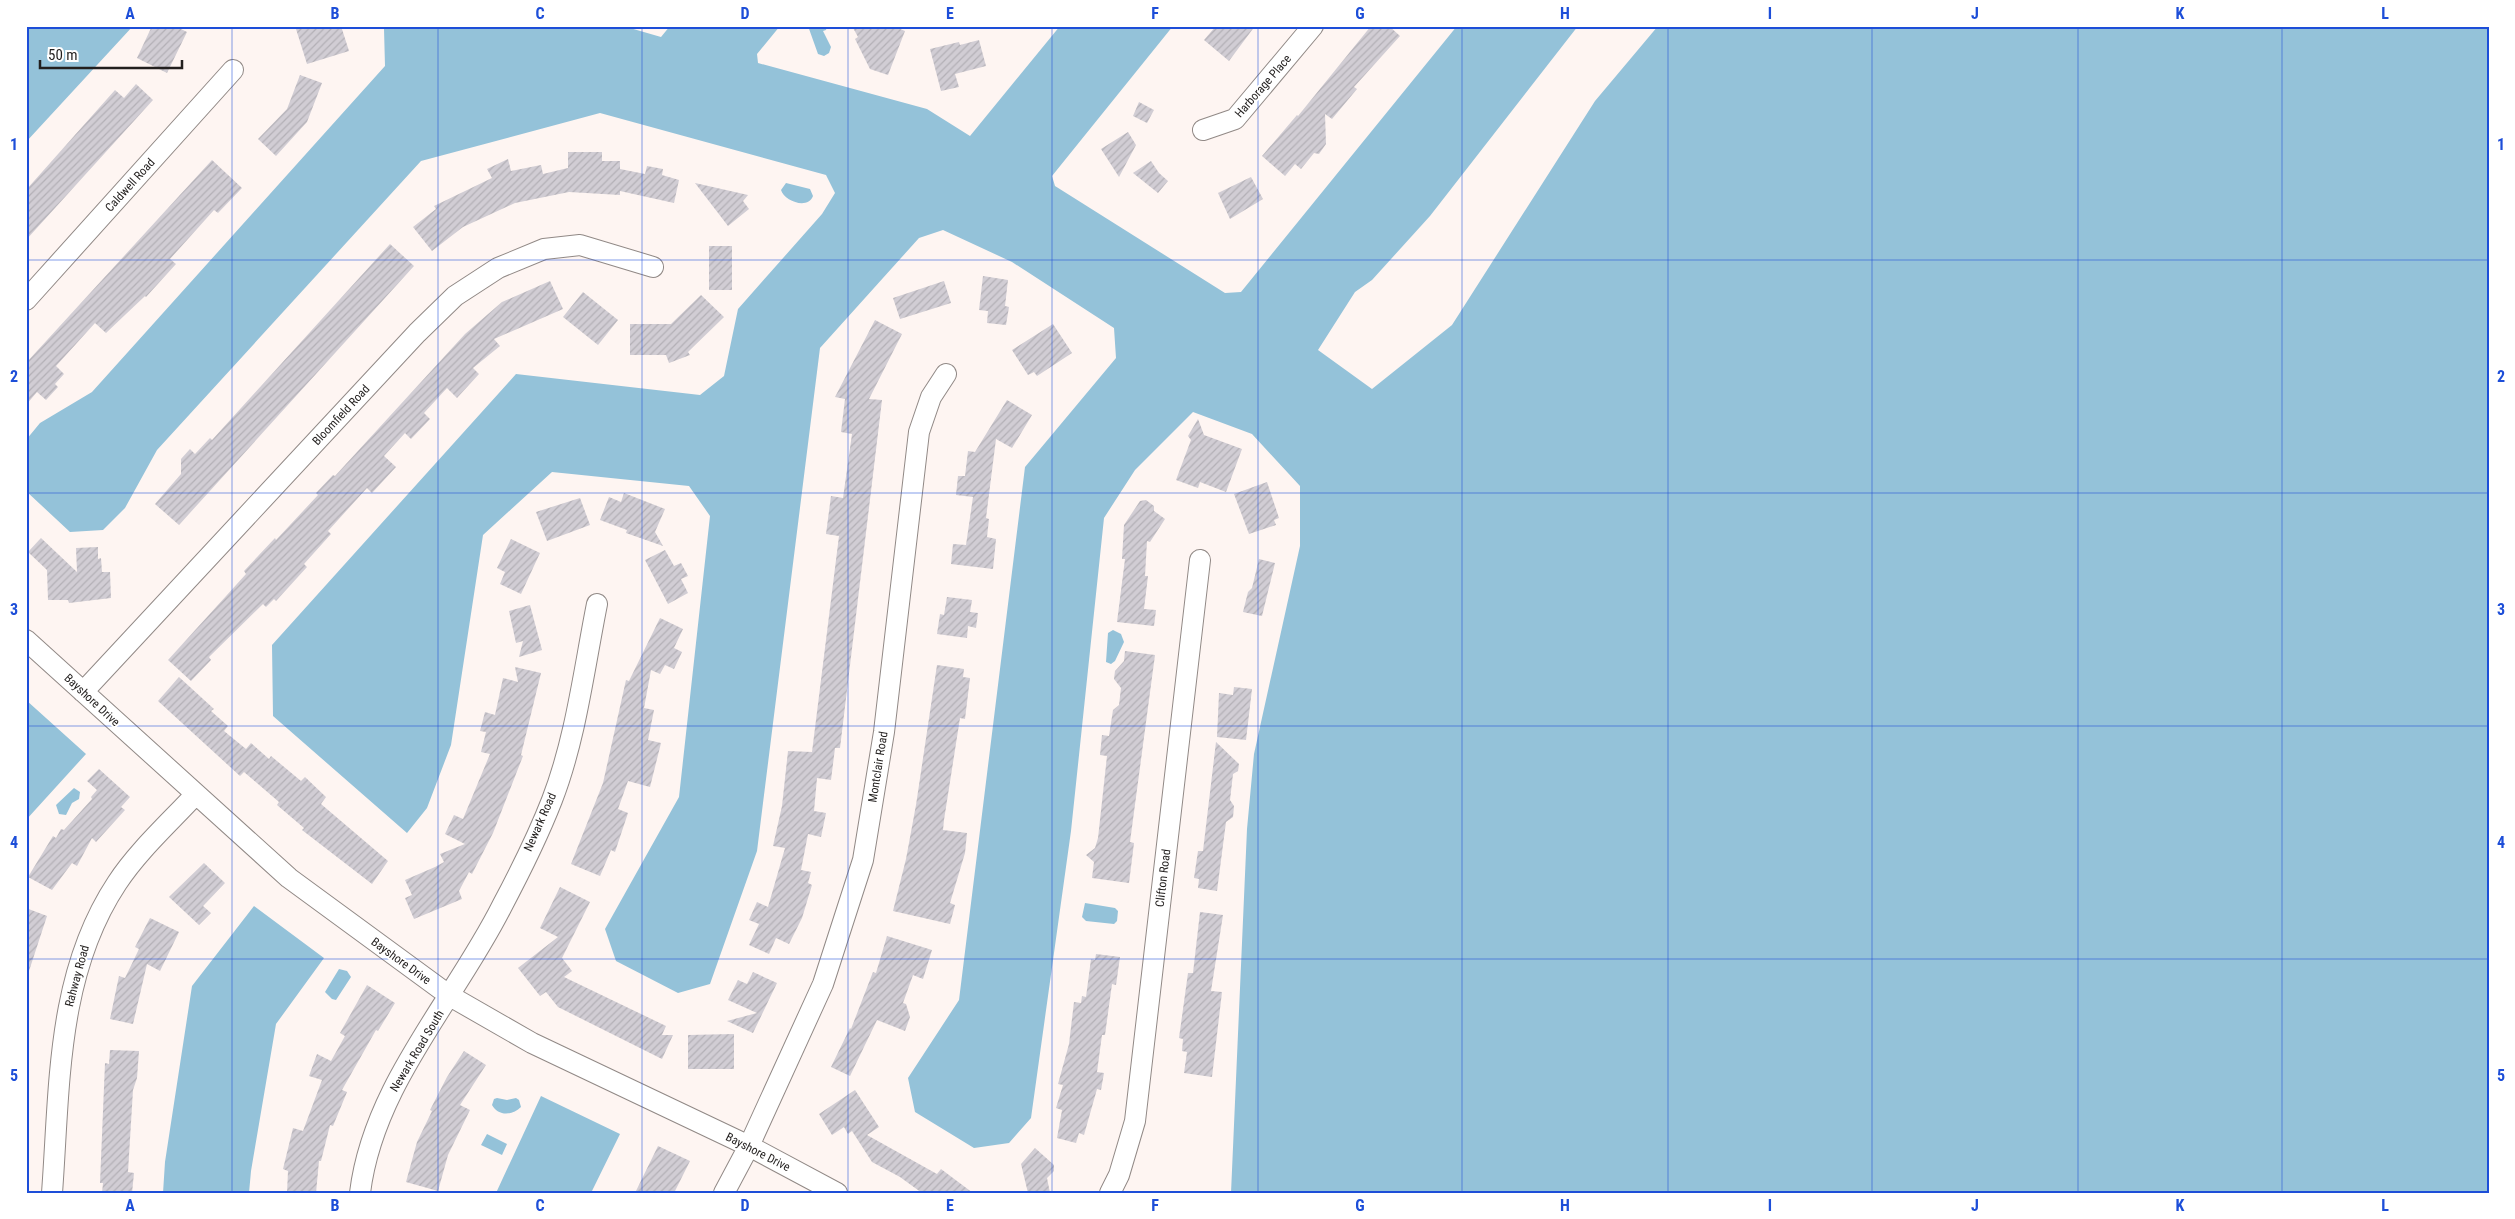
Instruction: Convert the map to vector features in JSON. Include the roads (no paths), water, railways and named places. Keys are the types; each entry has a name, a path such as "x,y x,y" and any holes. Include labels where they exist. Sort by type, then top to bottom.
{"street":[{"name":"Harborage Place","path":"1203,130 1235,119 1313,26"},
{"name":"Caldwell Road","path":"26,300 233,70"},
{"name":"Bloomfield Road","path":"82,692 417,333 455,296 498,268 544,249 580,245 653,267"},
{"name":"Montclair Road","path":"724,1193 749,1146 823,984 863,860 884,732 919,432 931,397 946,374"},
{"name":"Clifton Road","path":"1110,1193 1119,1175 1135,1121 1200,560"},
{"name":"Newark Road","path":"450,996 502,908 552,799 576,712 597,604"},
{"name":"Bayshore Drive","path":"26,640 289,878 450,996 532,1042 749,1146 836,1193"},
{"name":"Rahway Road","path":"52,1193 63,1040 78,962 91,930 118,881 194,794"},
{"name":"Newark Road South","path":"360,1193 372,1142 391,1093 450,996"}],"water":[{"path":"26,26 133,26 26,142"},
{"path":"381,26 623,26 661,37 670,26 780,26 757,54 758,63 927,109 970,136 1060,26 1173,26 1052,176 1055,186 1225,293 1241,292 1457,26 1578,26 1430,216 1372,280 1355,292 1318,350 1372,389 1452,325 1595,101 1658,26 2489,26 2489,1193 1231,1193 1247,829 1254,754 1300,546 1300,486 1252,434 1193,412 1135,470 1104,518 1071,831 1031,1118 1009,1143 974,1148 915,1112 908,1078 959,1000 1025,467 1116,358 1114,328 1012,262 943,230 919,238 820,348 757,851 710,984 678,993 616,961 605,929 679,797 710,516 689,486 552,472 483,535 451,745 427,808 407,833 273,716 272,645 516,374 700,395 724,376 738,309 822,214 835,193 826,175 600,113 421,161 157,450 125,508 103,530 70,532 26,491 26,440 40,423 92,392 385,66 384,29"},
{"path":"808,26 827,26 826,30 823,31 831,47 829,53 824,56 818,54"},
{"path":"786,183 810,189 813,196 806,203 791,200 781,190"},
{"path":"1113,630 1121,634 1124,642 1115,661 1111,664 1106,662 1108,633"},
{"path":"26,700 86,754 26,820"},
{"path":"74,788 80,792 79,799 72,803 66,815 59,814 56,805"},
{"path":"1085,903 1115,908 1118,911 1117,921 1114,924 1086,921 1082,917"},
{"path":"254,906 324,958 276,1024 249,1193 163,1193 165,1162 192,986"},
{"path":"339,969 347,971 351,977 336,1000 332,999 325,992"},
{"path":"541,1096 620,1134 591,1193 496,1193"},
{"path":"516,1098 519,1100 521,1107 514,1112 501,1113 492,1105 494,1099 507,1100"},
{"path":"487,1134 507,1144 502,1155 481,1145"}]}
